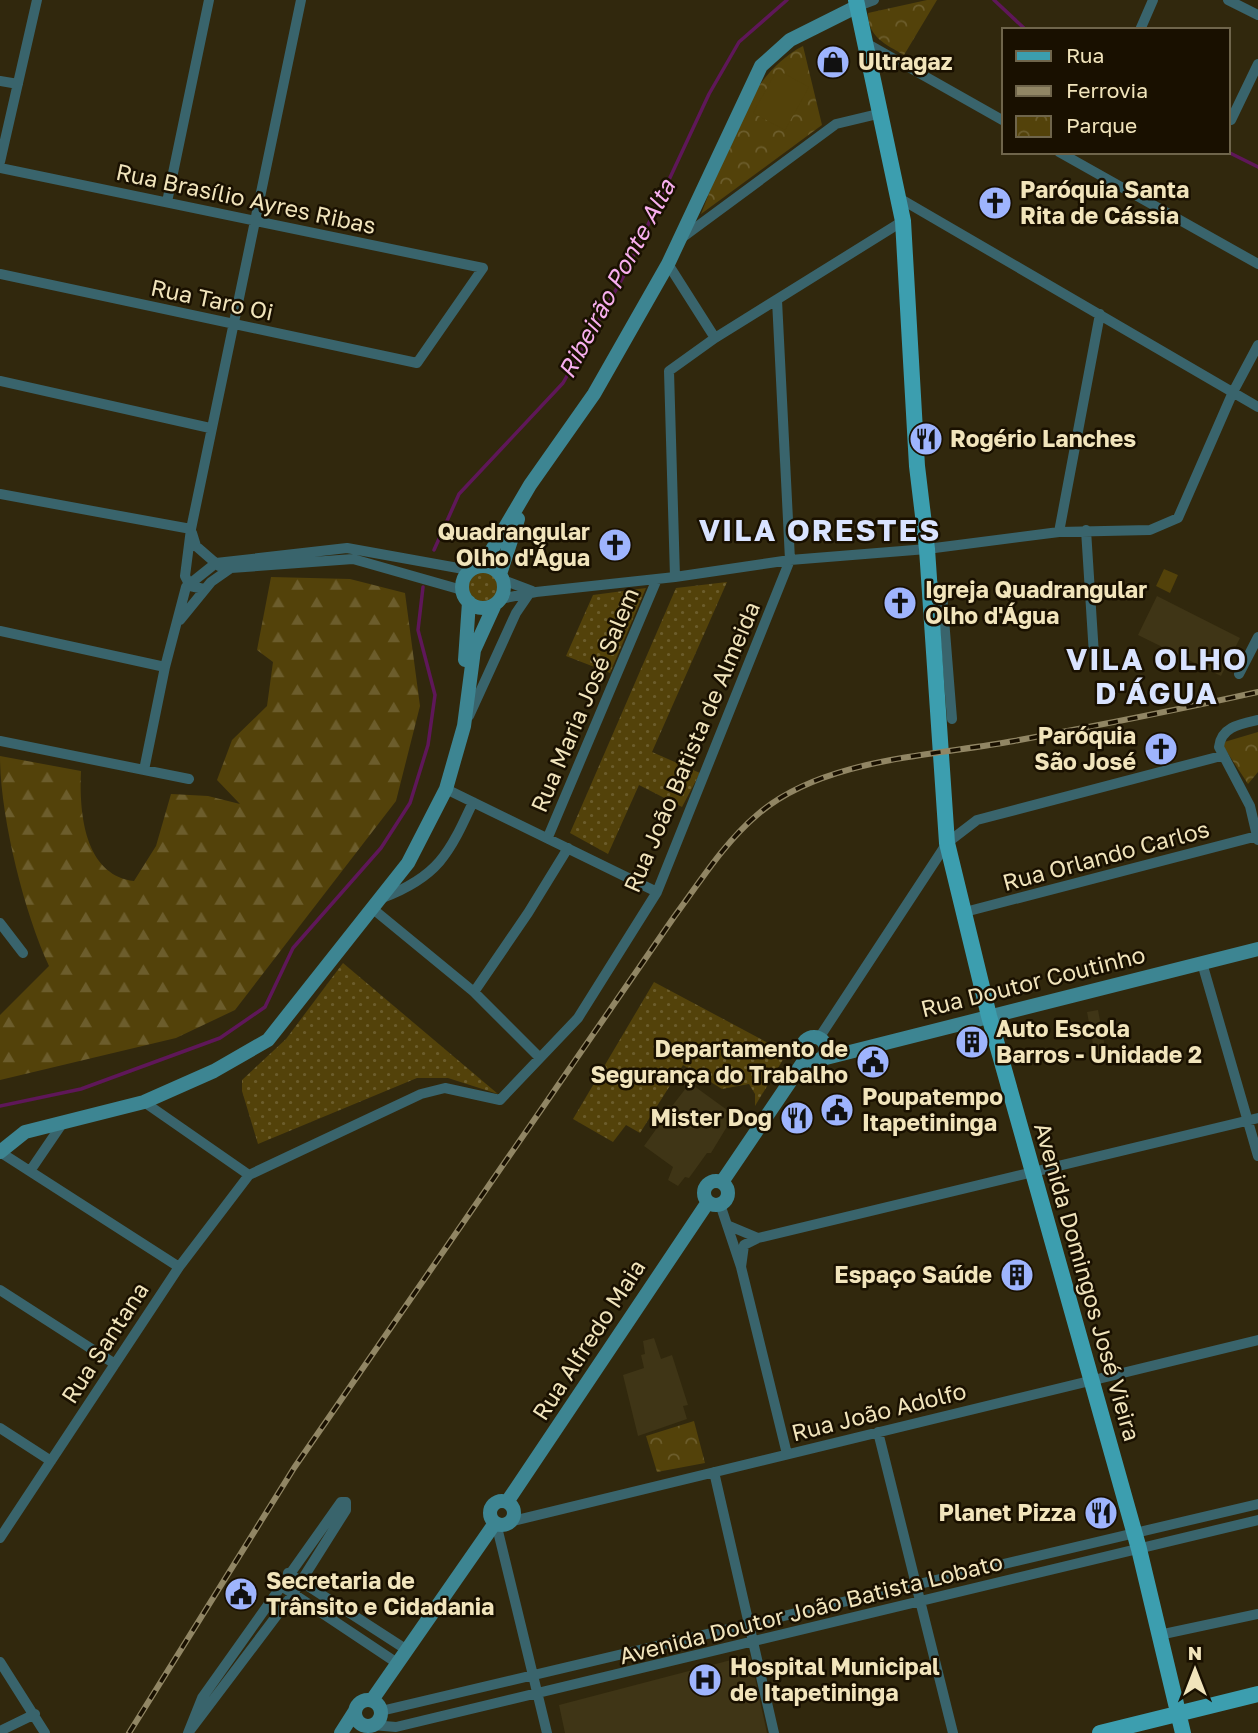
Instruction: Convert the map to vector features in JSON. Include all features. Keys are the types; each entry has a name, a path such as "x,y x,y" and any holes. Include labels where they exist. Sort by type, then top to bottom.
{"main road":[{"name":"Avenida Domingos José Vieira","path":"857,3 903,221 917,466 927,549 947,843 989,1016 1136,1541 1183,1733"},
{"path":"463,730 464,576 476,568 594,394 668,264 761,66 790,40 857,3"},
{"path":"0,1152 25,1132 144,1102 214,1072 268,1040 377,904 408,863 446,789 463,730 474,650 498,602 502,577 530,485"},
{"path":"476,568 502,577"},
{"path":"465,596 482,608 498,602"},
{"name":"Rua Doutor Coutinho","path":"812,1059 1258,948"},
{"path":"812,1059 802,1053 803,1043 808,1038 819,1038"},
{"name":"Rua Alfredo Maia","path":"507,1502 714,1203 704,1193 705,1186 714,1181 722,1182 812,1059"},
{"path":"353,1726 379,1720 377,1706 397,1663 500,1523 514,1513 507,1502 497,1501 491,1506 489,1514 500,1523"},
{"path":"1100,1733 1258,1694"},
{"path":"353,1726 363,1701 377,1706"}],"street":[{"path":"0,162 37,0"},
{"path":"167,202 209,0"},
{"path":"188,584 185,576 191,529 209,428 302,0"},
{"path":"857,3 874,0"},
{"path":"1141,28 1153,0"},
{"path":"1228,0 1258,15"},
{"path":"866,44 1002,120"},
{"path":"1231,120 1258,64"},
{"path":"0,80 18,84"},
{"path":"680,240 836,124 882,113"},
{"path":"1063,154 1258,264"},
{"name":"Rua Brasílio Ayres Ribas","path":"0,168 483,268 416,363"},
{"path":"899,198 1258,407"},
{"path":"675,577 669,371 715,338 903,221"},
{"path":"668,264 715,338"},
{"name":"Rua Taro Oi","path":"0,274 416,363"},
{"name":"Rua João Batista de Almeida","path":"249,1175 421,1094 445,1088 500,1100 578,1018 656,891 790,560 777,300"},
{"path":"1059,532 1100,314"},
{"path":"498,602 533,593 675,577 790,560 927,549 1059,532 1150,530 1178,518 1233,392 1258,345"},
{"path":"0,381 209,428"},
{"path":"0,494 191,529"},
{"path":"191,529 195,546 216,563"},
{"path":"1086,530 1094,655"},
{"path":"144,770 165,667 188,584 216,563 347,548 476,568"},
{"path":"174,630 212,582 231,568 353,559 465,596"},
{"path":"212,582 216,563"},
{"path":"502,577 533,593"},
{"name":"Rua Maria José Salem","path":"548,837 656,579"},
{"path":"929,580 942,594 952,719"},
{"path":"188,584 212,582"},
{"path":"463,730 516,613 533,593"},
{"path":"0,631 165,667"},
{"path":"1239,674 1258,637"},
{"path":"1258,720 1227,730 1220,738 1221,755 1250,806 1258,838"},
{"path":"0,741 189,779"},
{"path":"819,1038 947,843 977,820 1221,755"},
{"path":"446,789 656,891"},
{"path":"1250,806 1258,796"},
{"path":"473,802 446,856 413,886 377,904 474,992 540,1058"},
{"name":"Rua Orlando Carlos","path":"965,912 1258,838"},
{"path":"474,992 568,848"},
{"path":"0,923 23,953"},
{"path":"1202,963 1253,1119 1258,1156"},
{"path":"144,1102 249,1175"},
{"path":"741,1267 744,1244 758,1238 1253,1119"},
{"path":"30,1171 62,1124"},
{"path":"0,1152 179,1266"},
{"name":"Rua Santana","path":"0,1538 179,1266 249,1175"},
{"path":"714,1203 727,1225 741,1267 787,1454"},
{"path":"727,1225 758,1238"},
{"path":"0,1290 115,1364"},
{"name":"Rua João Adolfo","path":"500,1523 1258,1340"},
{"path":"0,1428 51,1461"},
{"path":"878,1432 953,1733"},
{"path":"714,1472 774,1733"},
{"path":"346,1502 346,1510 302,1581 188,1733 202,1698 335,1507 346,1502"},
{"name":"Avenida Doutor João Batista Lobato","path":"353,1726 396,1727 922,1602 1258,1504"},
{"name":"Avenida Doutor João Batista Lobato","path":"377,1706 533,1675 917,1584 1258,1520"},
{"path":"500,1523 547,1733"},
{"path":"288,1573 407,1650"},
{"path":"280,1585 397,1663"},
{"path":"1159,1635 1258,1614"},
{"path":"0,1662 46,1733"},
{"path":"0,1731 35,1714"}],"shaded area":[{"path":"1157,596 1240,638 1221,676 1138,635"},
{"path":"1098,1010 1108,1063 1097,1066 1087,1012"},
{"path":"690,1083 734,1115 711,1153 707,1153 689,1178 685,1177 678,1186 668,1180 673,1167 644,1146 662,1121 659,1117 668,1105 672,1106"},
{"path":"654,1338 661,1359 672,1355 688,1405 683,1406 687,1419 638,1436 623,1375 644,1368 641,1355 645,1354 643,1341"},
{"name":"Hospital Municipal de Itapetininga","path":"750,1655 767,1733 565,1733 559,1705"}],"green space":[{"path":"937,0 904,55 874,34 868,13"},
{"path":"803,46 822,125 701,214 739,120 752,97 783,59"},
{"path":"777,70 809,87 785,130 753,113"},
{"path":"1164,569 1178,575 1170,593 1156,586"},
{"path":"483,570 495,575 500,587 495,599 483,604 471,599 466,587 471,575"},
{"path":"271,577 350,579 405,593 420,706 396,801 235,1010 176,1038 0,1080 0,1015 49,966 31,919 15,863 4,807 0,756 81,771 81,805 88,839 95,854 104,867 117,876 134,881 156,846 171,794 208,796 240,804 217,780 232,740 267,706 273,662 257,650"},
{"path":"727,582 652,752 700,773 682,807 639,785 608,854 570,833 676,588"},
{"path":"646,588 610,673 566,656 593,595"},
{"path":"1258,732 1258,772 1248,784 1221,743"},
{"path":"343,963 498,1094 448,1078 417,1078 258,1144 242,1091 242,1080 286,1039"},
{"path":"654,982 787,1053 755,1106 755,1094 749,1084 722,1089 683,1065 640,1133 626,1125 613,1142 573,1119"},
{"path":"694,1421 705,1463 657,1472 646,1436"}],"waterway":[{"name":"Ribeirão Ponte Alta","path":"434,550 459,494 563,383 626,272 709,94 739,42 787,0"},
{"path":"994,0 1024,28"},
{"path":"1230,153 1258,167"},
{"path":"0,1106 81,1089 220,1038 265,1007 293,948 381,848 410,803 428,745 435,695 418,630 423,587"}],"railway":[{"path":"129,1733 294,1468 674,917 713,863 745,826 783,796 846,770 1075,730 1258,692"}],"place":[{"name":"Ultragaz","path":"833,62"},
{"name":"Paróquia Santa Rita de Cássia","path":"995,203"},
{"name":"Rogério Lanches","path":"926,439"},
{"name":"Quadrangular Olho d'Água","path":"615,545"},
{"name":"Igreja Quadrangular Olho d'Água","path":"900,603"},
{"name":"Paróquia São José","path":"1161,749"},
{"name":"Auto Escola Barros - Unidade 2","path":"972,1042"},
{"name":"Departamento de Segurança do Trabalho","path":"873,1062"},
{"name":"Poupatempo Itapetininga","path":"837,1110"},
{"name":"Mister Dog","path":"797,1118"},
{"name":"Espaço Saúde","path":"1017,1275"},
{"name":"Planet Pizza","path":"1101,1513"},
{"name":"Secretaria de Trânsito e Cidadania","path":"241,1594"},
{"name":"Hospital Municipal de Itapetininga","path":"705,1680"}],"district":[{"name":"VILA ORESTES","path":"820,531"},
{"name":"VILA OLHO D'ÁGUA","path":"1157,677"}]}
